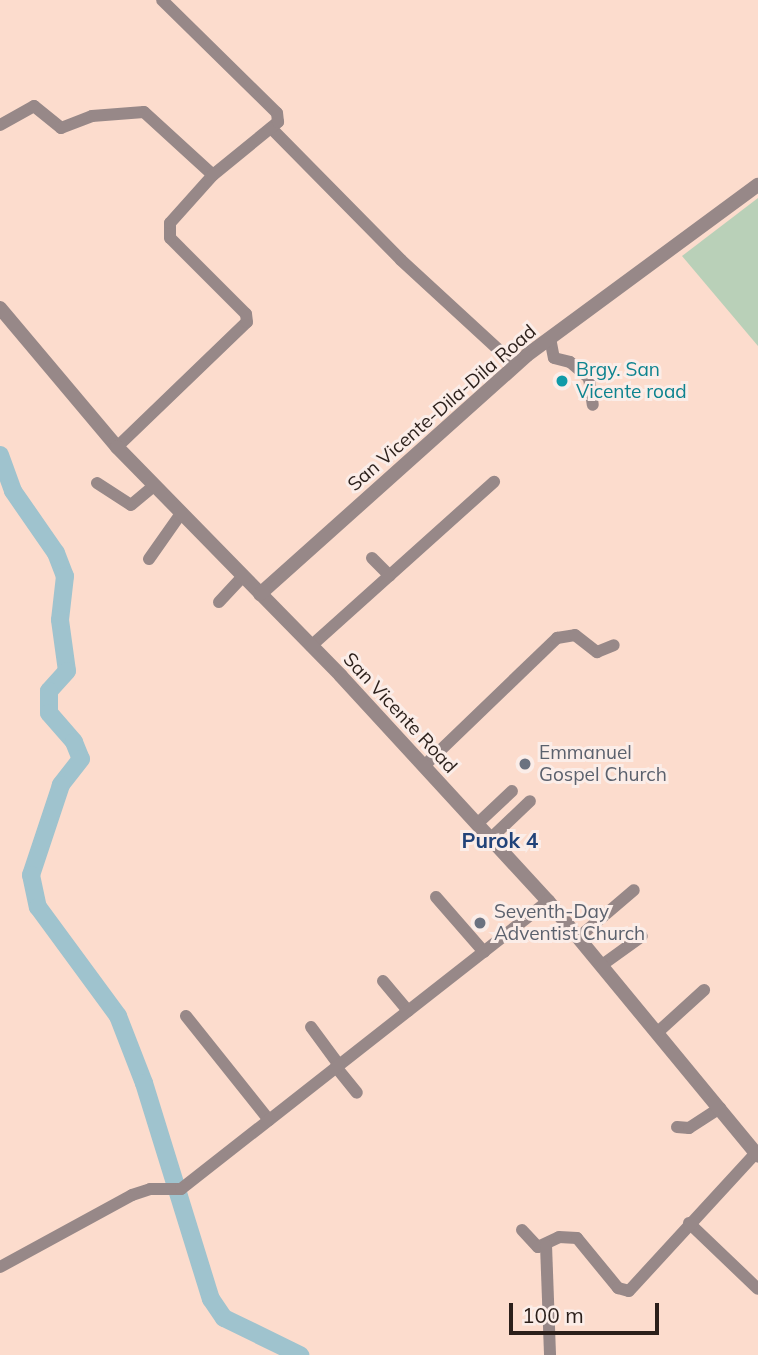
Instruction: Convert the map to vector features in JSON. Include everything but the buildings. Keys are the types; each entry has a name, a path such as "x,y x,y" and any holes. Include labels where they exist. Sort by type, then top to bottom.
{"street":[{"path":"117,447 247,322 246,314 170,238 170,223 213,175 278,122 277,113 162,0"},
{"path":"0,125 34,106 61,128 92,116 144,112 213,175"},
{"path":"271,128 401,260 515,365"},
{"name":"San Vicente-Dila-Dila Road","path":"260,594 515,365 758,185"},
{"name":"San Vicente Road","path":"0,308 117,447 311,646 548,901 659,1031 757,1155"},
{"path":"550,338 554,358 575,365 592,382 593,405"},
{"path":"311,646 494,481"},
{"path":"97,483 131,505 155,485"},
{"path":"149,559 182,512"},
{"path":"372,558 390,576"},
{"path":"219,602 243,576"},
{"path":"424,766 557,638 575,635 597,652 614,645"},
{"path":"477,824 512,791"},
{"path":"490,839 530,801"},
{"path":"579,937 634,890"},
{"path":"436,897 484,952"},
{"path":"0,1268 117,1201 150,1189 181,1189 548,901"},
{"path":"602,965 642,936"},
{"path":"383,981 408,1011"},
{"path":"659,1031 704,990"},
{"path":"186,1016 269,1120"},
{"path":"311,1027 357,1093"},
{"path":"677,1127 689,1128 720,1108"},
{"path":"522,1230 533,1245 546,1245 559,1237 577,1238 618,1288 629,1291 689,1223 757,1155"},
{"path":"689,1223 758,1289"},
{"path":"546,1245 550,1355"}],"green space":[{"path":"758,198 758,346 682,256"}],"waterway":[{"path":"0,455 13,491 56,553 65,576 60,620 67,671 49,691 49,713 74,742 81,759 61,785 31,875 38,907 118,1016 144,1083 211,1299 224,1318 300,1355"}],"place":[{"name":"Brgy. San Vicente road","path":"562,381"},
{"name":"Emmanuel Gospel Church","path":"525,764"},
{"name":"Seventh-Day Adventist Church","path":"480,923"}],"district":[{"name":"Purok 4","path":"500,840"}]}
